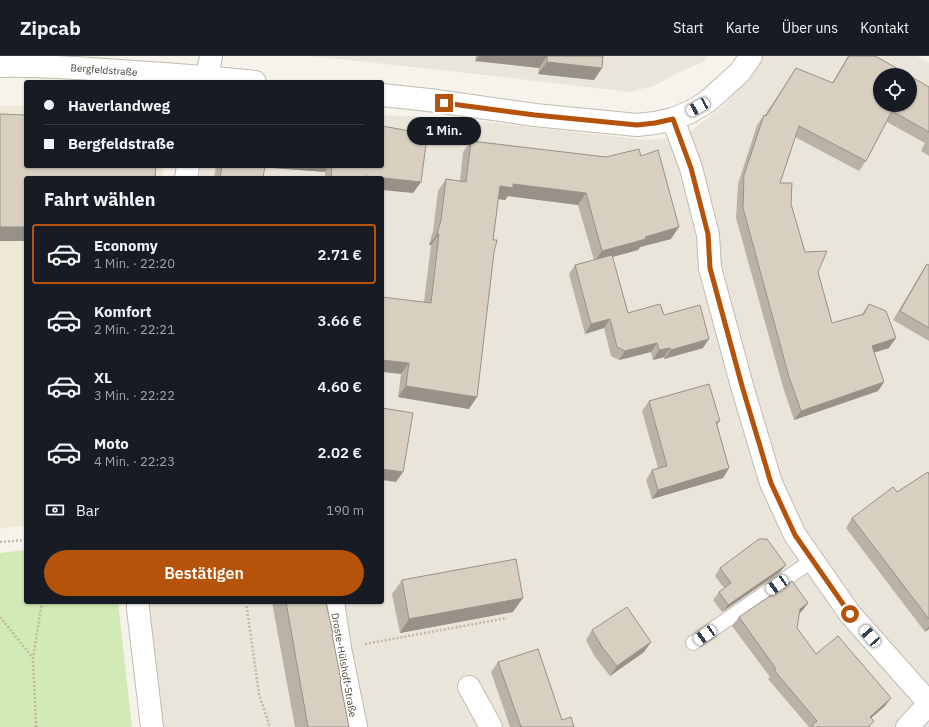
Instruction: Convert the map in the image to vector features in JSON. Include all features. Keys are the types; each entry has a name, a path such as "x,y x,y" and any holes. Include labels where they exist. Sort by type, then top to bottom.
{"street":[{"path":"384,96 429,100 535,115 637,125 673,119 690,112 707,102 740,72 751,56"},
{"name":"Bergfeldstraße","path":"0,66 208,72 246,80"},
{"path":"673,119 691,168 708,234 710,268 742,386 771,483 795,535 850,614 929,703 907,727"},
{"path":"138,604 152,727"},
{"name":"Droste-Hülshoff-Straße","path":"333,604 340,648 356,727"},
{"path":"469,687 491,727"}],"lane":[{"path":"693,643 813,560"}],"path":[{"path":"0,542 24,540"},
{"path":"36,727 33,658 42,604"},
{"path":"246,604 260,694 270,727"},
{"path":"0,617 33,658"},
{"path":"340,648 507,618"}],"shaded area":[{"path":"311,56 708,56 703,62 677,73 656,85 630,92"},
{"path":"763,56 917,56 929,63 929,727 152,727 139,604 384,604 384,176 199,176 201,168 384,168 384,115 448,118 648,140 683,136 723,107"},
{"path":"0,106 24,106 24,168 164,168 162,176 24,176 24,526 6,527 0,529"}],"green space":[{"path":"24,550 24,604 118,604 132,727 0,727 0,553"}],"building":[{"path":"547,56 603,56 602,68 547,62"},
{"path":"849,56 875,56 896,68 873,68 873,112 891,112 866,161 799,126 780,183 792,183 791,204 805,252 827,251 818,272 832,323 864,314 869,304 886,311 896,338 872,346 884,382 801,411 789,377 743,208 744,175 764,115 766,116 796,68 833,83"},
{"path":"917,80 929,87 929,132 894,112 917,112"},
{"path":"0,114 24,115 24,168 156,168 155,176 24,176 24,227 0,227"},
{"path":"384,126 410,131 409,134 427,137 421,182 384,178 384,176 331,176 332,168 384,168"},
{"path":"471,141 606,157 639,149 641,156 658,150 679,227 645,237 646,239 602,251 586,193 513,184 513,188 500,186 493,240 497,240 494,252 477,397 406,386 409,363 384,360 384,297 431,303 439,234 437,234 441,220 446,179 466,182"},
{"path":"222,168 265,168 263,176 220,176"},
{"path":"612,255 628,313 660,304 664,315 700,305 709,339 671,350 670,348 659,350 657,343 625,351 617,347 610,319 591,324 575,265"},
{"path":"927,264 929,265 929,328 900,311"},
{"path":"709,384 720,421 716,422 729,468 658,490 652,470 667,466 649,401"},
{"path":"384,408 413,413 403,472 384,469"},
{"path":"928,472 929,619 852,518 893,487 897,492"},
{"path":"759,539 767,539 786,565 728,605 719,592 731,583 720,568"},
{"path":"516,559 523,598 409,619 402,580"},
{"path":"792,581 808,603 800,609 797,628 816,654 838,636 891,698 870,717 874,721 868,727 814,727 812,725 817,721 774,670 776,669 739,617"},
{"path":"286,604 326,604 349,727 308,727"},
{"path":"627,607 651,642 617,666 602,647 592,630"},
{"path":"538,649 562,720 571,717 574,727 521,727 498,662"}],"route":[{"path":"444,103 535,115 637,125 673,119 691,168 708,234 710,268 742,386 771,483 795,535 850,614"}]}
